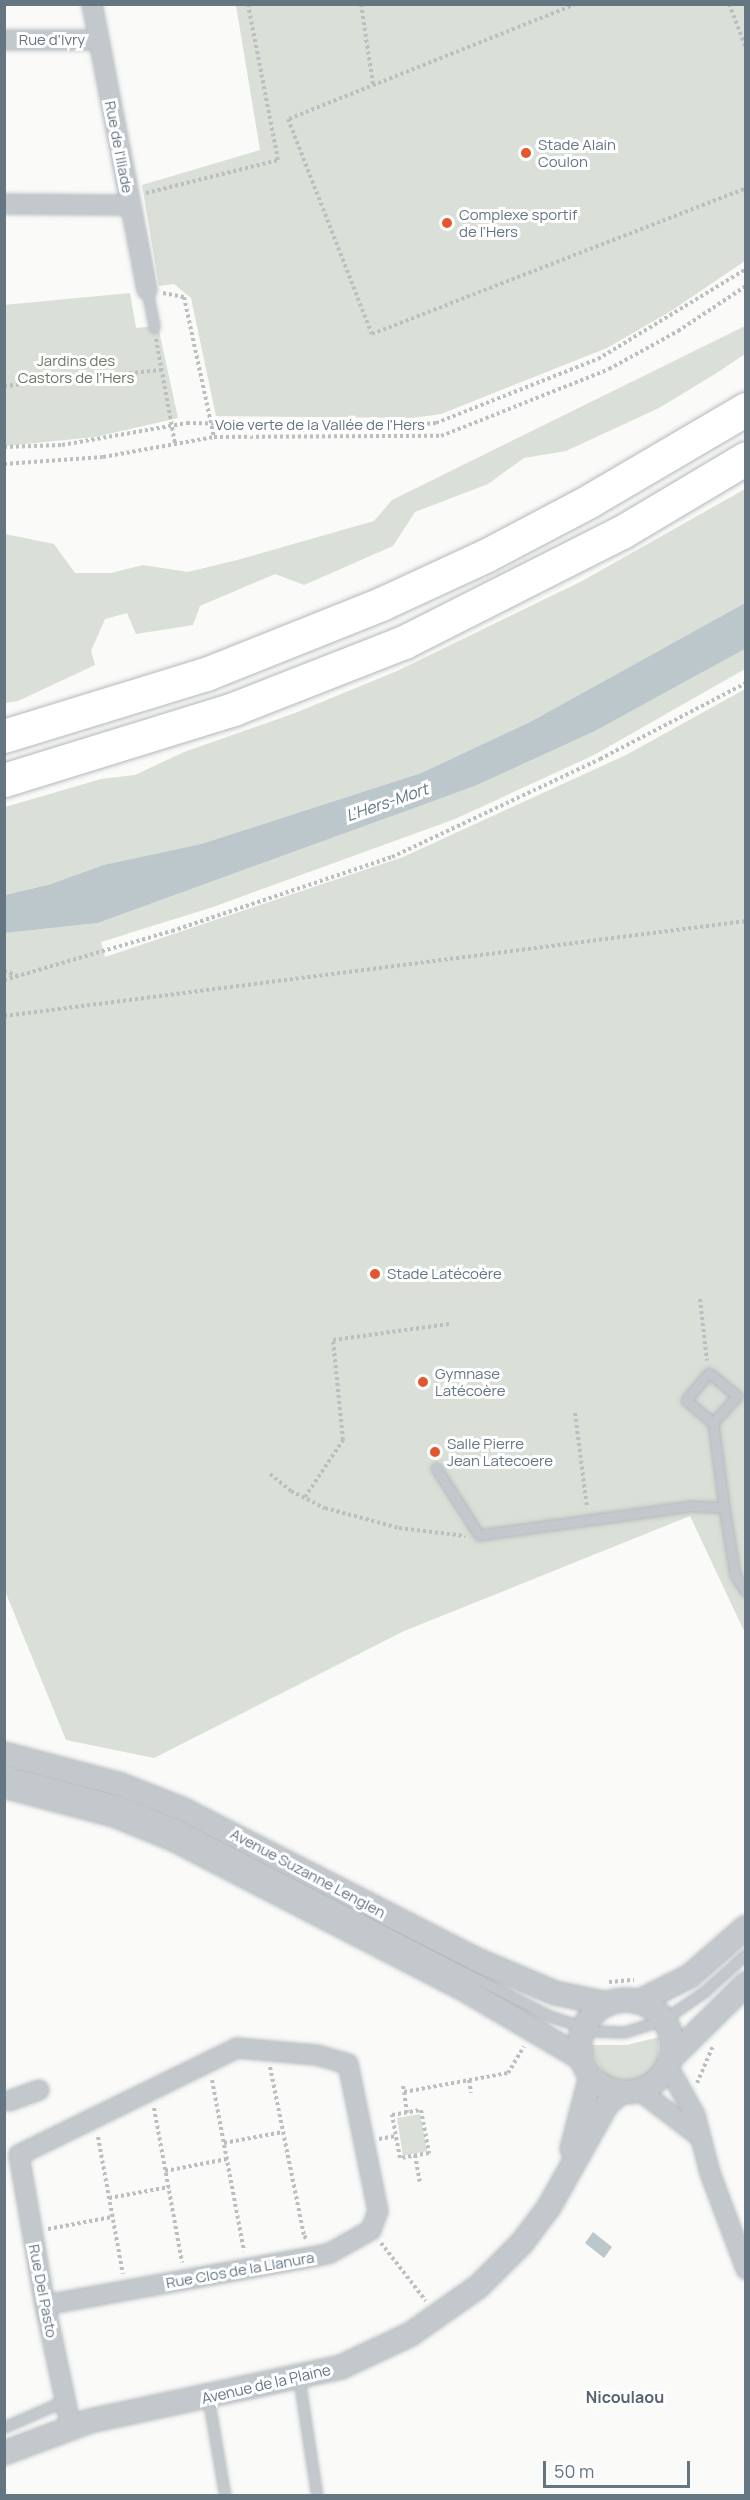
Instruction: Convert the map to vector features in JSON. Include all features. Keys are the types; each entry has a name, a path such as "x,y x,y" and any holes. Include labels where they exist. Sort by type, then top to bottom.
{"highway":[{"path":"4,736 206,674 305,637 381,604 485,556 591,500 746,409"},
{"path":"4,780 233,710 404,642 602,543 746,458"}],"street":[{"name":"Rue de l'Iliade","path":"92,4 133,200 147,290"},
{"name":"Rue d'Ivry","path":"4,40 99,40"},
{"path":"4,204 133,200"},
{"name":"Avenue Suzanne Lenglen","path":"4,1754 121,1785 182,1809 477,1960 555,1993 608,2004 638,2002"},
{"name":"Avenue Suzanne Lenglen","path":"4,1786 114,1815 173,1839 469,1992 586,2067 608,2089 630,2091"},
{"path":"745,2266 699,2136 695,2115 668,2062 671,2043 663,2020 638,2002 690,1976 746,1927"},
{"path":"668,2062 746,1984"},
{"path":"584,2028 608,2004"},
{"name":"Avenue de la Plaine","path":"565,2176 586,2067 584,2028"},
{"path":"94,2118 237,2048 270,2049 348,2064 378,2211 371,2230"},
{"name":"Avenue de la Plaine","path":"5,2452 71,2427 299,2379 373,2354 411,2334 463,2298 536,2226 607,2104 630,2091 656,2081 668,2062"},
{"path":"9,2101 39,2090"},
{"path":"630,2091 699,2136"},
{"name":"Rue Del Pasto","path":"71,2427 45,2305 19,2155 94,2118"},
{"name":"Rue Clos de la Llanura","path":"45,2305 313,2257 330,2253 371,2230"}],"lane":[{"path":"147,290 154,327"},
{"path":"713,1423 737,1396 709,1372 686,1400 713,1423 735,1575 746,1592"},
{"path":"436,1468 479,1535 690,1506 724,1507"},
{"path":"4,1770 117,1800 177,1824 540,2012 584,2028 624,2032 663,2020 704,1992 746,1954"},
{"path":"299,2379 317,2496"},
{"path":"208,2397 225,2496"},
{"path":"4,2427 66,2400"}],"path":[{"path":"133,200 278,160 248,4"},
{"path":"361,4 373,84"},
{"path":"576,4 288,119 372,334 746,188"},
{"path":"729,4 746,48"},
{"path":"4,447 62,445 124,436 171,424 414,427 458,417 598,359 746,269"},
{"name":"Voie verte de la Vallée de l'Hers","path":"4,464 103,458 214,437 441,436 609,369 678,331 746,286"},
{"path":"147,290 183,297 214,437"},
{"path":"154,327 175,444"},
{"path":"4,386 161,370"},
{"path":"4,980 172,932 392,857 600,759 746,683"},
{"path":"4,1016 746,921"},
{"path":"4,971 18,977"},
{"path":"700,1299 709,1372"},
{"path":"305,1497 343,1440 333,1340 449,1324"},
{"path":"575,1413 583,1494 590,1521"},
{"path":"270,1474 325,1508 399,1528 453,1537 479,1535"},
{"path":"692,2094 718,2035"},
{"path":"404,2092 508,2073 524,2046"},
{"path":"270,2049 283,2132 304,2236 310,2241 313,2257"},
{"path":"208,2062 244,2251"},
{"path":"469,2080 471,2093"},
{"path":"403,2086 407,2113"},
{"path":"151,2090 182,2262"},
{"path":"420,2110 429,2153 400,2158 393,2115 407,2113 420,2110"},
{"path":"94,2118 123,2274"},
{"path":"224,2143 283,2132"},
{"path":"415,2155 420,2182"},
{"path":"165,2171 227,2159"},
{"path":"109,2198 169,2187"},
{"path":"45,2229 112,2217"},
{"path":"371,2230 424,2299"}],"green space":[{"name":"Complexe sportif de l'Hers","path":"236,5 745,5 745,261 671,311 607,348 441,414 412,418 216,416 191,298 174,284 159,286 142,185 260,150"},
{"name":"Jardins des Castors de l’Hers","path":"130,293 136,328 158,326 178,418 95,437 5,446 4,305"},
{"path":"745,326 745,354 715,374 659,408 566,451 524,458 488,484 415,512 393,546 304,585 275,574 200,606 193,625 136,634 127,613 105,619 91,651 95,665 18,701 5,703 5,534 54,544 75,573 111,573 143,565 188,572 241,559 374,521 392,500"},
{"path":"745,489 745,603 530,722 421,773 201,844 103,865 51,884 5,895 5,807 101,779 135,775 184,752 295,713 397,671 582,581"},
{"name":"Stade Latécoère","path":"745,649 745,669 594,755 455,819 213,907 101,942 105,957 403,857 626,755 745,689 745,1633 690,1516 404,1631 154,1758 66,1740 5,1591 4,933 98,923 475,786 595,731"},
{"path":"659,2037 658,2061 648,2075 631,2082 607,2077 592,2053 592,2045 627,2045"},
{"path":"420,2114 427,2151 403,2156 397,2118"}],"water":[{"name":"L'Hers-Mort","path":"745,603 745,649 595,731 475,786 98,923 5,933 5,895 51,884 103,865 201,844 421,773 530,722"},
{"path":"593,2232 612,2247 604,2258 585,2243"}],"place":[{"name":"Stade Alain Coulon","path":"526,153"},
{"name":"Complexe sportif de l'Hers","path":"447,223"},
{"name":"Stade Latécoère","path":"375,1274"},
{"name":"Gymnase Latécoère","path":"423,1382"},
{"name":"Salle Pierre Jean Latecoere","path":"435,1452"}],"district":[{"name":"Nicoulaou","path":"625,2397"}]}
